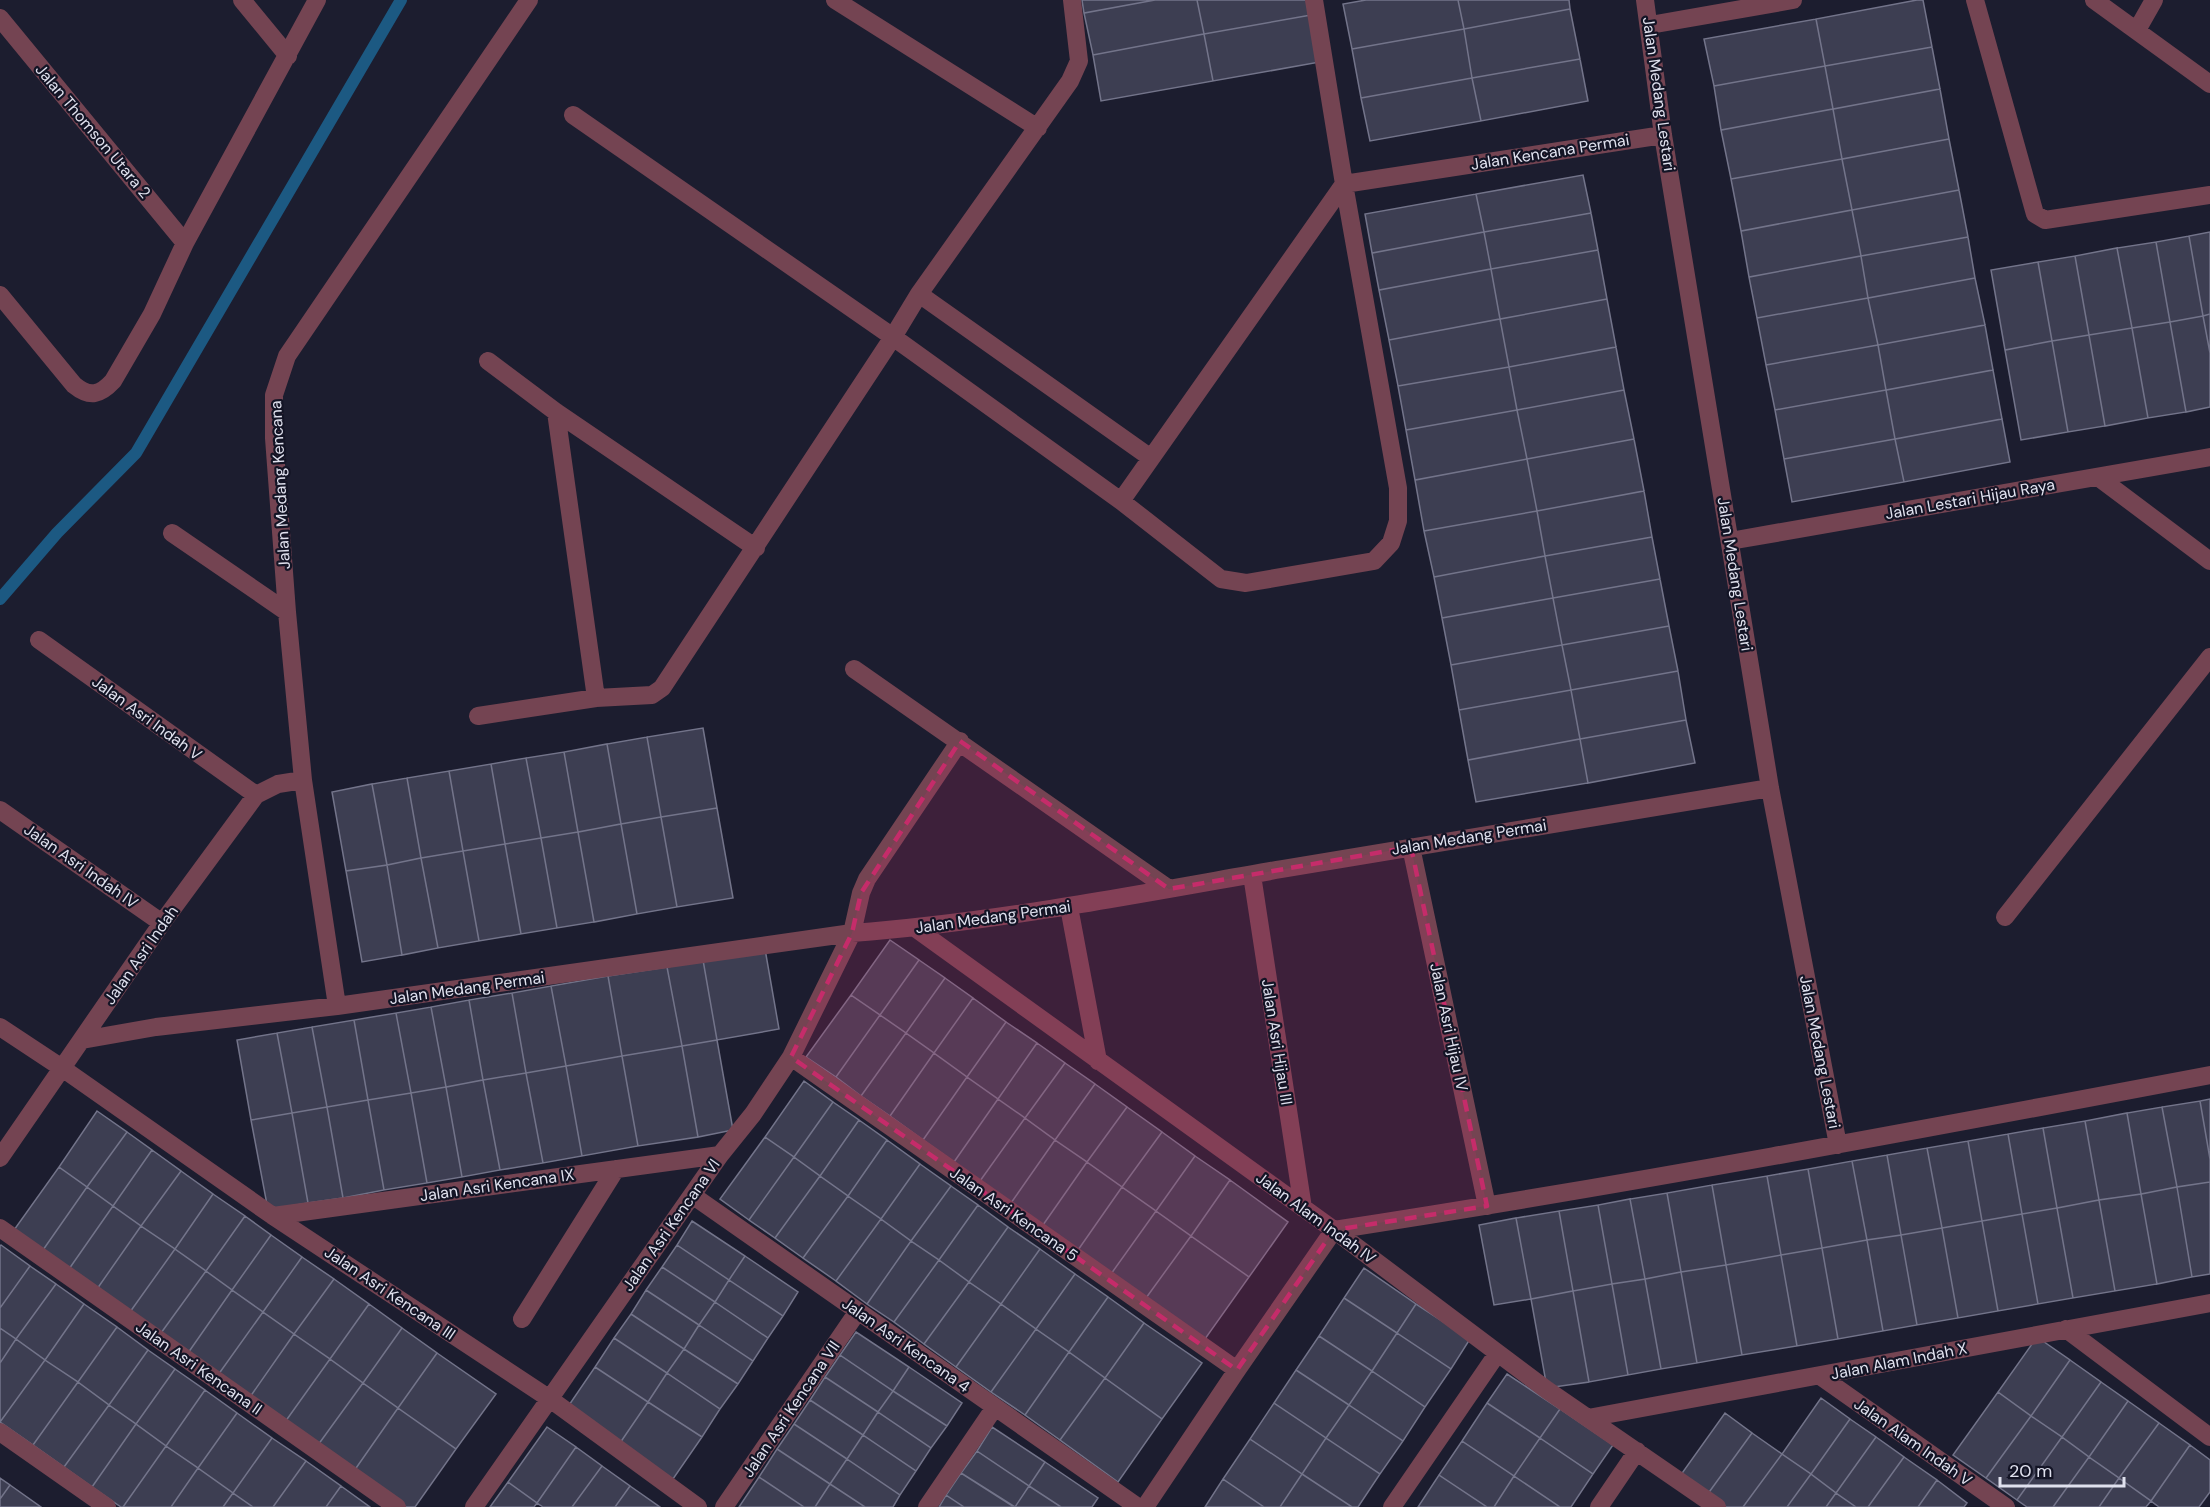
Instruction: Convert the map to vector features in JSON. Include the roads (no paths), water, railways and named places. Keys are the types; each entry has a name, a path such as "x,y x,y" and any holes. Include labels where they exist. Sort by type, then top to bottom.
{"street":[{"path":"242,0 288,56"},
{"path":"0,295 82,392 99,393 113,381 152,314 185,243 317,0"},
{"name":"Jalan Medang Kencana","path":"337,1006 303,780 287,612 274,438 274,395 287,356 529,0"},
{"path":"478,716 596,698 652,694 662,688 756,548 919,294 1070,81 1079,61 1072,0"},
{"path":"573,115 893,337 1121,501 1221,579 1246,584 1374,561 1391,543 1398,521 1398,488 1314,0"},
{"name":"Jalan Medang Lestari","path":"1645,0 1663,135 1770,788 1838,1145"},
{"path":"1650,25 1793,0"},
{"path":"1975,0 2035,214 2045,220 2210,195"},
{"path":"2094,0 2210,84"},
{"path":"2137,30 2154,0"},
{"path":"840,1 1038,128"},
{"name":"Jalan Thomson Utara 2","path":"0,18 185,243"},
{"name":"Jalan Kencana Permai","path":"1344,184 1663,135"},
{"path":"1121,501 1344,184"},
{"path":"919,294 1151,458"},
{"path":"488,361 556,412 756,548"},
{"path":"556,412 596,698"},
{"name":"Jalan Lestari Hijau Raya","path":"1730,541 2210,457"},
{"path":"2098,477 2210,561"},
{"path":"172,533 287,612"},
{"name":"Jalan Asri Indah V","path":"39,640 256,795"},
{"path":"2005,917 2210,657"},
{"path":"854,669 960,741 1168,889"},
{"path":"852,933 861,893 867,879 960,741"},
{"path":"256,795 278,784 303,780"},
{"name":"Jalan Medang Permai","path":"82,1040 156,1027 337,1006 852,933 915,928 1069,907 1770,788"},
{"name":"Jalan Asri Indah","path":"0,1158 55,1064 82,1040 162,923 256,795"},
{"name":"Jalan Asri Indah IV","path":"0,810 162,923"},
{"name":"Jalan Asri Hijau IV","path":"1412,847 1487,1206"},
{"name":"Jalan Asri Hijau III","path":"1252,875 1303,1208"},
{"path":"1069,907 1098,1061"},
{"name":"Jalan Alam Indah IV","path":"915,928 1334,1230 1497,1354 1717,1507"},
{"name":"Jalan Asri Kencana VI","path":"474,1507 720,1155 753,1114 791,1058 852,933"},
{"name":"Jalan Asri Kencana III","path":"0,1028 273,1215 550,1400 698,1507"},
{"name":"Jalan Asri Kencana 5","path":"791,1058 1236,1370"},
{"path":"1145,1507 1236,1370 1334,1230 1838,1145 2210,1075"},
{"name":"Jalan Asri Kencana IX","path":"273,1215 720,1155"},
{"path":"522,1319 616,1169"},
{"name":"Jalan Asri Kencana 4","path":"692,1195 1137,1507"},
{"name":"Jalan Asri Kencana II","path":"0,1228 397,1507"},
{"name":"Jalan Alam Indah X","path":"1588,1418 2210,1303"},
{"name":"Jalan Asri Kencana VII","path":"724,1507 858,1311"},
{"path":"2066,1329 2210,1437"},
{"path":"1392,1507 1497,1354"},
{"name":"Jalan Alam Indah V","path":"1820,1376 2007,1507"},
{"path":"927,1507 995,1407"},
{"path":"0,1432 107,1507"},
{"path":"1599,1507 1637,1451"}],"waterway":[{"path":"0,599 57,533 136,453 401,0"}]}
